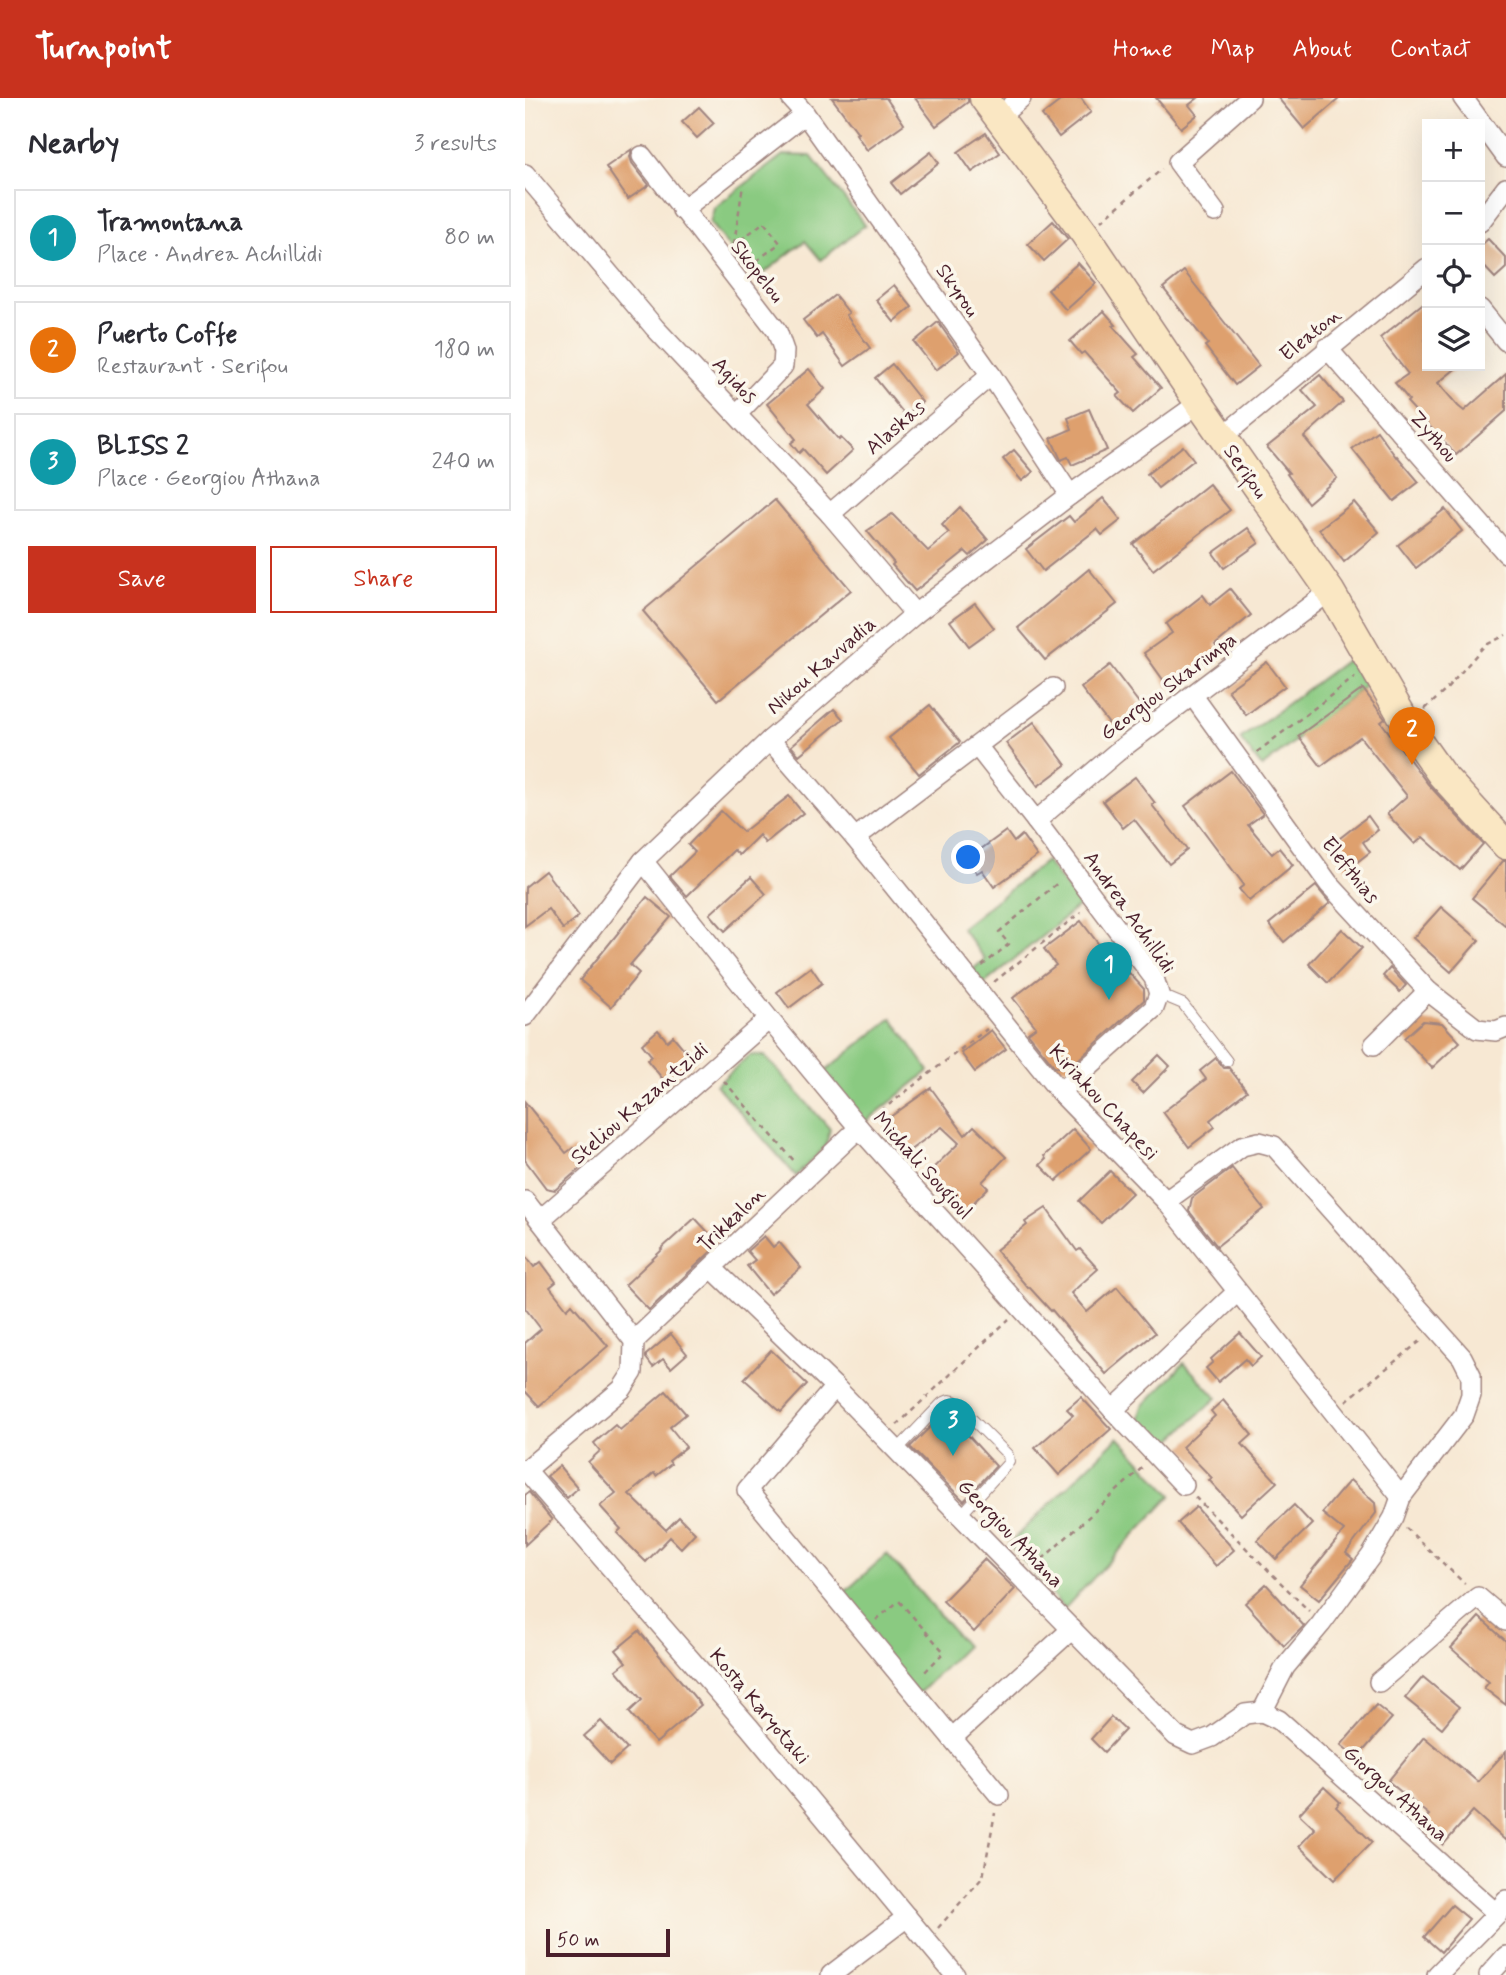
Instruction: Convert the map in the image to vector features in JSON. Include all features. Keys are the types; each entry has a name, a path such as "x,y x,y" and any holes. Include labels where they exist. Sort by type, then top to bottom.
{"street":[{"name":"Skyrou","path":"791,98 991,375 1070,495"},
{"path":"992,107 1021,98"},
{"path":"1215,212 1178,162 1250,98"},
{"path":"1463,98 1500,134 1506,157"},
{"name":"Serifou","path":"992,107 1085,234 1330,591 1407,725 1441,774 1506,845"},
{"path":"682,209 805,114"},
{"name":"Skopelou","path":"642,156 777,331 784,352 783,366 737,414"},
{"name":"Agidos","path":"525,174 655,328 830,514 915,614"},
{"path":"1485,215 1506,188"},
{"name":"Eleaton","path":"1222,437 1422,272"},
{"path":"1485,315 1506,341"},
{"name":"Zythou","path":"1327,348 1506,553"},
{"name":"Alaskas","path":"830,514 991,375"},
{"name":"Nikou Kavvadia","path":"525,1016 643,861 771,740 915,614 1070,495 1199,403"},
{"name":"Georgiou Skarimpa","path":"1036,821 1117,752 1330,591"},
{"path":"855,838 1053,688"},
{"name":"Elefthias","path":"1193,696 1329,884 1428,991 1477,1029 1496,1031 1506,1027"},
{"name":"Kiriakou Chapesi","path":"771,740 855,838 1061,1092 1166,1201 1401,1497"},
{"name":"Andrea Achillidi","path":"977,746 1154,978 1159,994 1154,1008 1061,1092"},
{"name":"Michali Sougioul","path":"643,861 859,1128 1184,1485"},
{"path":"1374,1045 1428,991"},
{"name":"Steliou Kazantzidi","path":"540,1220 769,1019"},
{"name":"Trikkalon","path":"634,1341 859,1128"},
{"path":"1166,1201 1242,1146 1259,1142 1275,1146 1462,1357 1471,1375 1471,1395 1464,1415 1401,1497 1394,1517 1371,1556 1321,1624 1285,1667 1262,1712"},
{"path":"525,1201 634,1341"},
{"name":"Georgiou Athana","path":"712,1268 835,1387 1176,1736 1193,1744 1212,1737 1245,1714 1262,1712"},
{"path":"1113,1410 1237,1292"},
{"name":"Kosta Karyotaki","path":"634,1341 633,1372 622,1389 526,1470 749,1727 955,1975"},
{"path":"835,1387 747,1490 999,1795"},
{"path":"1379,1682 1478,1597 1506,1621"},
{"path":"952,1738 1072,1629"},
{"name":"Giorgou Athana","path":"1262,1712 1279,1720 1501,1907"},
{"path":"1437,1975 1501,1907"},
{"path":"831,1975 907,1917"},
{"path":"1489,1975 1506,1956"}],"lane":[{"path":"1159,994 1183,1004 1227,1060"},
{"path":"891,1444 949,1400 954,1401 1008,1455 1009,1462 961,1515"}],"path":[{"path":"738,242 755,262 780,243 764,222 738,242 733,246 747,159"},
{"path":"1085,234 1165,167 1178,162"},
{"path":"1407,725 1445,691 1483,646 1506,635"},
{"path":"1242,764 1371,665"},
{"path":"968,978 1009,944 999,932 1073,870"},
{"path":"981,993 1096,900"},
{"path":"859,1128 1001,1019"},
{"path":"712,1068 808,1177"},
{"path":"891,1444 1021,1308"},
{"path":"1332,1412 1436,1328"},
{"path":"1022,1577 1156,1455"},
{"path":"1184,1485 1321,1624"},
{"path":"1394,1517 1478,1597"},
{"path":"863,1631 899,1601 944,1653 910,1688"},
{"path":"926,1941 983,1877 999,1795"}],"green space":[{"path":"783,155 811,156 865,225 821,260 805,241 755,280 710,223 714,208"},
{"path":"1348,659 1365,686 1262,767 1240,739"},
{"path":"1046,861 1080,905 984,984 972,970 985,959 961,928"},
{"path":"892,1018 929,1071 863,1124 822,1074"},
{"path":"750,1055 765,1056 830,1129 826,1146 796,1176 716,1085"},
{"path":"1184,1363 1217,1398 1160,1450 1140,1426 1143,1406"},
{"path":"1118,1437 1172,1495 1064,1609 1009,1544"},
{"path":"887,1554 966,1646 918,1694 837,1599"}],"building":[{"path":"832,98 886,98 904,124 867,150"},
{"path":"915,98 968,98 968,102 936,126"},
{"path":"1064,98 1081,98 1091,112 1059,137 1042,115"},
{"path":"1156,98 1198,98 1189,105 1197,115 1181,128"},
{"path":"1278,98 1340,98 1304,129"},
{"path":"699,107 714,123 697,138 682,122"},
{"path":"986,133 1000,153 972,172 958,152"},
{"path":"632,149 632,163 649,185 628,199 606,167"},
{"path":"931,152 939,163 900,194 891,183"},
{"path":"1053,221 1068,239 1044,261 1028,244"},
{"path":"1488,239 1506,258 1506,268 1495,278 1485,267 1485,242"},
{"path":"1078,263 1096,283 1066,310 1048,290"},
{"path":"1184,271 1259,366 1235,385 1205,346 1208,344 1163,288"},
{"path":"894,285 912,307 894,322 876,300"},
{"path":"835,295 870,348 845,366 822,334 817,338 803,320"},
{"path":"1422,304 1422,371 1453,371 1438,383 1464,411 1506,374 1506,411 1456,455 1407,402 1409,400 1395,383 1408,374 1380,338"},
{"path":"1104,311 1116,325 1113,326 1138,354 1134,357 1161,388 1133,413 1117,396 1121,393 1084,352 1081,354 1070,341"},
{"path":"938,322 959,352 936,370 914,342"},
{"path":"892,364 922,402 905,415 875,378"},
{"path":"809,369 825,389 808,404 839,440 841,438 853,450 826,475 803,449 799,453 791,443 796,439 767,404"},
{"path":"1320,375 1343,402 1304,437 1337,478 1308,503 1287,474 1289,473 1267,447 1317,407 1302,390"},
{"path":"1089,409 1107,450 1072,465 1068,457 1061,460 1051,438 1072,429 1068,418"},
{"path":"1377,431 1419,482 1394,501 1352,449"},
{"path":"1183,446 1194,460 1158,488 1147,474"},
{"path":"1014,450 1033,472 1022,481 1003,459"},
{"path":"1209,484 1230,510 1153,570 1133,544"},
{"path":"1103,498 1121,520 1102,535 1097,529 1043,571 1026,549 1069,516 1074,522"},
{"path":"775,500 851,590 718,700 643,611"},
{"path":"1354,502 1379,532 1344,562 1319,529"},
{"path":"960,507 988,540 970,556 965,551 915,591 867,531 892,514 928,551 949,533 942,525"},
{"path":"1445,509 1462,531 1416,568 1398,545"},
{"path":"1248,528 1259,543 1224,568 1213,553"},
{"path":"1089,569 1117,604 1045,660 1018,628"},
{"path":"1230,589 1251,615 1215,645 1218,649 1169,688 1144,653 1172,633 1166,624 1203,595 1210,605"},
{"path":"975,603 994,628 969,646 950,621"},
{"path":"1267,662 1285,686 1246,715 1228,690"},
{"path":"1110,665 1142,707 1113,729 1081,688"},
{"path":"1363,689 1385,719 1381,722 1428,784 1483,844 1460,870 1423,837 1415,844 1387,814 1407,796 1360,737 1321,766 1298,736"},
{"path":"930,705 960,742 919,774 889,738"},
{"path":"834,709 843,719 799,755 791,746"},
{"path":"1034,722 1066,765 1038,786 1006,743"},
{"path":"1231,771 1263,814 1248,825 1272,854 1279,848 1293,865 1249,901 1239,889 1244,885 1185,806"},
{"path":"1135,777 1155,803 1152,805 1187,850 1169,864 1134,819 1123,828 1103,801"},
{"path":"789,796 803,813 765,843 759,835 739,855 734,850 687,896 670,876 695,852 688,845 721,811 743,832"},
{"path":"1368,816 1378,830 1363,842 1370,852 1348,869 1330,846"},
{"path":"1006,831 1014,842 1022,835 1037,856 994,887 982,870 977,873 966,860"},
{"path":"1503,861 1506,861 1506,926 1472,898"},
{"path":"545,871 579,916 563,929 548,909 525,926 525,887"},
{"path":"751,877 766,894 725,931 710,914"},
{"path":"1316,886 1330,903 1284,942 1269,924"},
{"path":"647,897 671,917 630,965 639,973 611,1007 580,980"},
{"path":"1441,907 1479,940 1451,972 1413,938"},
{"path":"1081,921 1113,963 1117,960 1144,989 1144,1000 1069,1068 1055,1067 1028,1033 1036,1027 1013,998 1056,965 1044,949"},
{"path":"1342,929 1362,948 1328,983 1309,964"},
{"path":"811,967 822,983 789,1008 777,992"},
{"path":"1390,968 1406,985 1400,992 1383,976"},
{"path":"1423,1021 1442,1023 1460,1042 1432,1068 1404,1038"},
{"path":"658,1030 667,1041 673,1036 695,1062 667,1084 647,1060 652,1056 642,1044"},
{"path":"991,1030 1006,1049 975,1072 961,1053"},
{"path":"1159,1055 1170,1066 1143,1093 1132,1082"},
{"path":"1216,1058 1224,1068 1229,1068 1247,1091 1210,1120 1215,1127 1189,1147 1163,1112 1206,1079 1200,1071"},
{"path":"931,1088 965,1135 974,1126 1006,1157 982,1182 988,1188 965,1211 928,1173 959,1143 942,1127 906,1153 883,1122"},
{"path":"525,1102 566,1153 573,1148 585,1164 555,1190 546,1188 525,1160"},
{"path":"1073,1129 1091,1149 1056,1181 1040,1165 1046,1159 1044,1156"},
{"path":"1232,1168 1264,1209 1217,1246 1189,1211 1192,1198"},
{"path":"1110,1171 1132,1193 1101,1223 1079,1201"},
{"path":"1046,1208 1077,1251 1080,1249 1098,1269 1071,1293 1087,1312 1117,1287 1155,1333 1106,1374 996,1250 1027,1225 1025,1222"},
{"path":"695,1218 719,1244 649,1310 625,1285"},
{"path":"764,1236 773,1247 779,1242 801,1268 770,1294 747,1266 755,1260 747,1251"},
{"path":"525,1255 534,1267 541,1262 556,1282 550,1287 567,1309 572,1304 608,1346 539,1406 525,1391 525,1343 541,1329 525,1308"},
{"path":"1240,1333 1261,1357 1251,1366 1245,1359 1218,1382 1206,1368 1213,1362 1211,1359"},
{"path":"671,1334 687,1354 671,1368 663,1359 653,1367 646,1355"},
{"path":"771,1350 807,1384 781,1412 744,1379"},
{"path":"666,1391 686,1414 670,1427 686,1447 669,1461 671,1464 656,1476 654,1473 629,1494 666,1530 679,1517 695,1533 681,1548 670,1537 646,1562 617,1533 621,1529 600,1506 616,1493 588,1462 600,1451 594,1443 615,1425 620,1430"},
{"path":"1081,1397 1111,1429 1059,1475 1035,1448 1073,1415 1067,1409"},
{"path":"1223,1400 1252,1435 1242,1444 1277,1482 1241,1515 1209,1480 1212,1478 1182,1447 1215,1416 1211,1411"},
{"path":"946,1411 996,1466 964,1501 910,1447"},
{"path":"559,1466 578,1488 567,1498 547,1476"},
{"path":"1350,1480 1375,1503 1376,1513 1346,1553 1353,1559 1319,1600 1300,1585 1344,1531 1322,1513"},
{"path":"529,1492 552,1520 525,1545 525,1495"},
{"path":"1294,1505 1312,1524 1276,1559 1257,1540"},
{"path":"1196,1507 1234,1550 1216,1566 1178,1523"},
{"path":"984,1559 1015,1589 974,1632 943,1601"},
{"path":"1266,1584 1304,1626 1284,1646 1245,1603"},
{"path":"1479,1617 1506,1641 1506,1705 1484,1688 1489,1682 1451,1648"},
{"path":"639,1631 701,1705 656,1743 629,1712 642,1700 616,1670 626,1662 616,1650"},
{"path":"1423,1677 1459,1707 1442,1728 1405,1698"},
{"path":"1376,1705 1392,1718 1357,1758 1341,1745"},
{"path":"1111,1717 1125,1730 1104,1752 1091,1739"},
{"path":"601,1721 627,1749 610,1764 584,1736"},
{"path":"1424,1737 1478,1782 1506,1751 1506,1841 1473,1811 1443,1845 1420,1825 1429,1815 1388,1781"},
{"path":"1324,1787 1340,1802 1336,1807 1372,1842 1334,1880 1299,1846 1315,1829 1299,1814"},
{"path":"1452,1905 1469,1919 1441,1952 1424,1937"}],"place":[{"name":"Puerto Coffe","path":"1412,765"},
{"name":"Tramontana","path":"1109,1000"},
{"name":"BLISS 2","path":"953,1456"}]}
